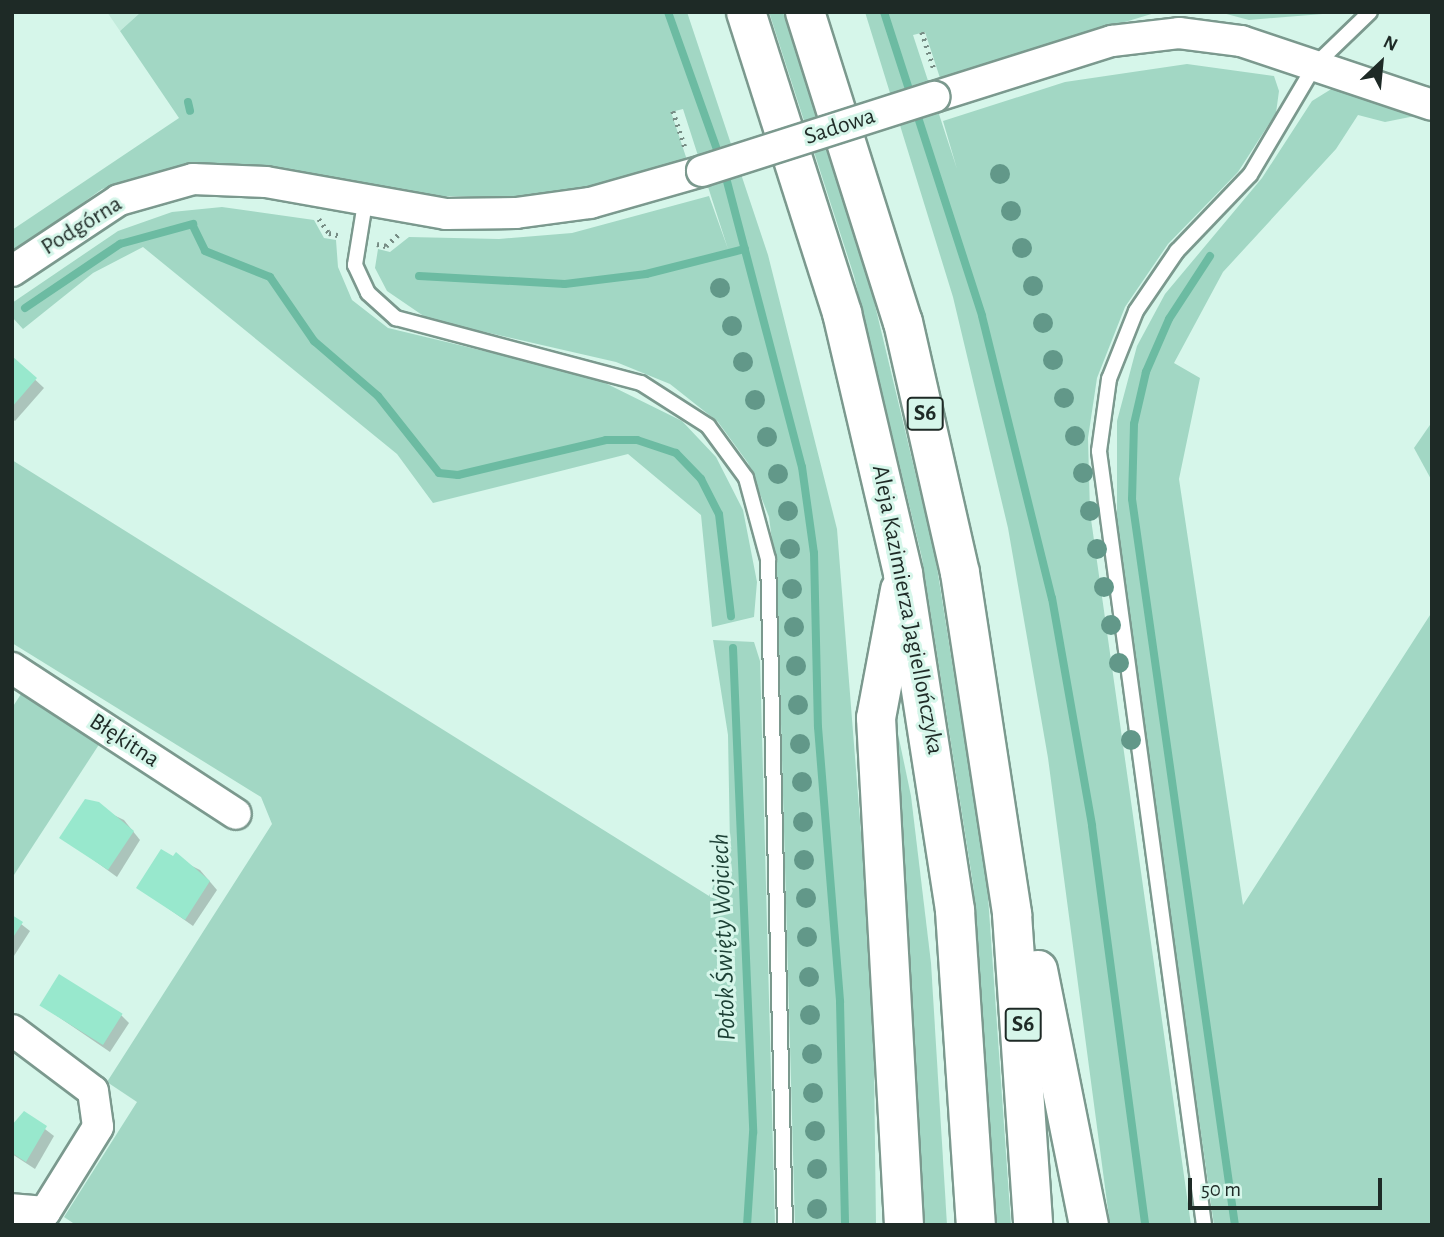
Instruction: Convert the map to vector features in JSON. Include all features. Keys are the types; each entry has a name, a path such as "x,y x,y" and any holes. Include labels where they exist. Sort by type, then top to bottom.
{"highway":[{"name":"Aleja Kazimierza Jagiellończyka","path":"746,12 842,313 903,574 955,911 976,1225"},
{"name":"S6","path":"805,12 858,169 917,380 963,586 1001,825 1022,1020 1033,1225"},
{"path":"903,574 876,718 904,1225"},
{"path":"1001,825 1039,971 1089,1225"}],"street":[{"name":"Sadowa","path":"239,180 365,203 446,214 516,213 590,203 694,162 935,85 1180,22 1432,105"},
{"name":"Podgórna","path":"12,271 119,200 160,184 239,180"},
{"name":"Błękitna","path":"12,668 236,814"},
{"path":"12,1030 93,1091 98,1127 45,1212 12,1209"}],"lane":[{"path":"1204,1225 1099,451 1109,379 1136,311 1177,251 1250,175 1315,65 1370,12"},
{"path":"365,203 355,265 368,293 396,318 641,383 708,426 746,478 768,559 785,1225"}],"path":[{"path":"922,33 935,85"},
{"path":"673,111 694,162"}],"shaded area":[{"path":"107,12 141,12 120,31"},
{"path":"141,12 687,12 768,255 837,529 873,985 876,1225 795,1225 777,580 769,517 748,463 718,422 670,384 616,362 428,319 387,291 375,268 378,249 390,252 409,237 499,239 572,233 709,196 728,249 683,109 671,112 687,160 591,187 511,197 433,196 272,167 193,163 102,189 12,254 12,230 179,118 120,31"},
{"path":"769,12 783,12 867,272 935,555 987,882 1011,1225 997,1225 973,884 922,558 854,276"},
{"path":"865,12 1158,12 940,78 925,32 913,35 957,169 943,121 1065,82 1187,64 1274,76 1279,91 1276,113 1238,172 1168,244 1125,307 1097,378 1088,438 1090,512 1191,1225 1110,1225 1048,758 1008,528 953,297"},
{"path":"1219,12 1347,12 1249,20"},
{"path":"1333,88 1420,115 1385,122 1358,115 1336,149 1223,272 1174,363 1200,378 1179,479 1243,905 1432,612 1432,1225 1214,1225 1117,540 1117,421 1137,346 1165,294 1262,178 1312,101"},
{"path":"222,207 314,220 324,238 336,240 338,267 352,300 388,328 593,377 682,421 716,457 743,510 757,582 754,617 712,627 701,515 628,454 433,503 397,454 143,247 93,273 23,329 12,317 12,303 118,231 172,212"},
{"path":"1432,422 1432,481 1414,448"},
{"path":"12,460 709,896 730,845 728,735 713,640 754,642 760,661 775,1225 76,1225 64,1217 137,1102 107,1082 272,824 261,797 12,643"},
{"path":"21,694 100,743 12,878 12,708"},
{"path":"894,715 911,796 931,963 947,1225 925,1225"}],"building":[{"path":"12,356 37,378 12,407"},
{"path":"85,799 99,802 134,831 108,870 59,838"},
{"path":"161,849 173,856 176,852 210,881 185,920 136,888"},
{"path":"12,915 23,922 12,939"},
{"path":"59,974 123,1014 103,1045 39,1005"},
{"path":"24,1111 47,1126 26,1162 12,1153 12,1125"}],"waterway":[{"path":"668,12 720,158"},
{"path":"884,12 982,316 1052,598 1092,826 1145,1225"},
{"name":"Potok Święty Wojciech","path":"188,102 190,111"},
{"path":"724,170 802,467 814,553 818,727 840,1002 845,1225"},
{"path":"25,308 120,244 193,224"},
{"name":"Potok Święty Wojciech","path":"194,228 205,251 270,277 314,341 378,396 439,473 458,475 606,440 637,440 676,453 701,479 719,514 731,616"},
{"path":"419,276 565,284 646,274 745,249"},
{"path":"1210,256 1169,319 1146,372 1134,424 1132,499 1235,1225"},
{"name":"Potok Święty Wojciech","path":"733,648 753,1133 747,1225"}]}
